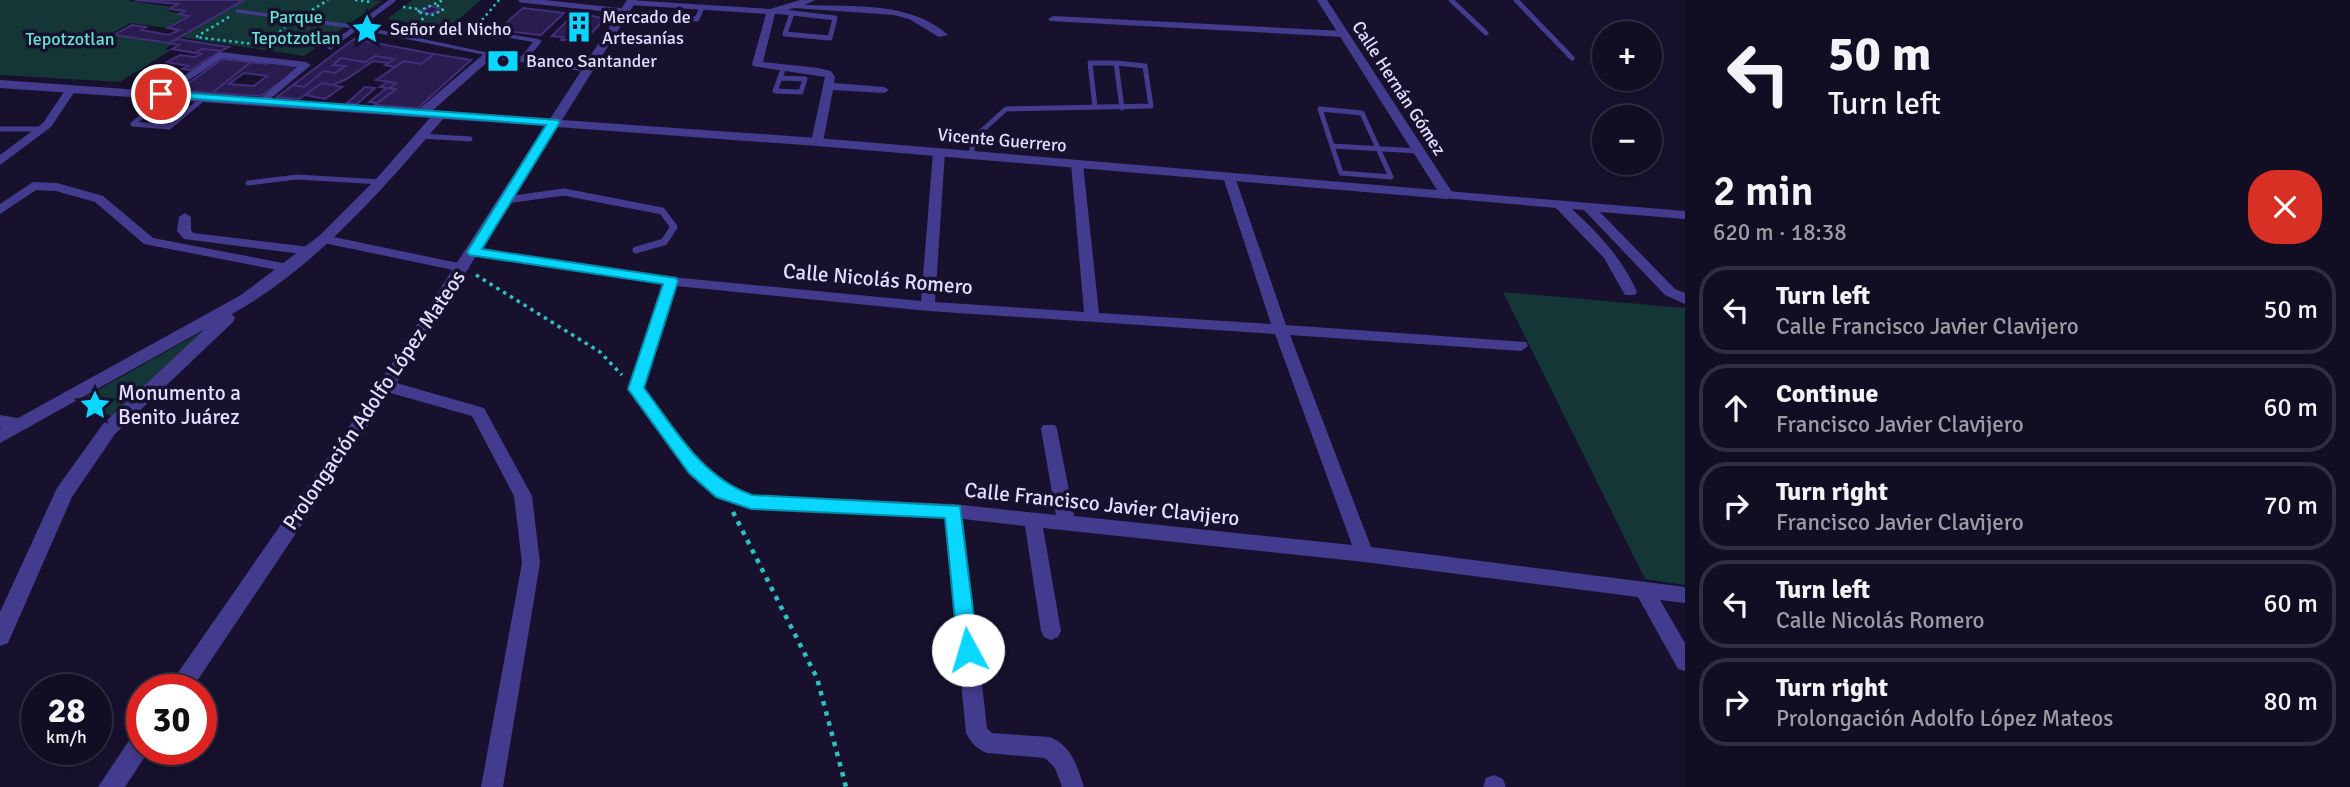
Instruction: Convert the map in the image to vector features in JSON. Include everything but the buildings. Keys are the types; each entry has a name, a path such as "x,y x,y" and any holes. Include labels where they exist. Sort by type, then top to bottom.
{"street":[{"path":"790,9 810,0"},
{"name":"Calle Hernán Gómez","path":"1322,0 1447,195"},
{"path":"629,4 773,12 790,9 894,12 912,17 943,35"},
{"name":"Prolongación Adolfo López Mateos","path":"188,674 386,386 474,252 629,4"},
{"path":"239,11 357,27 491,54 588,68"},
{"path":"773,12 757,64 782,73 827,73 829,86 817,142"},
{"path":"1053,19 1343,34"},
{"path":"474,30 537,41 524,58"},
{"path":"421,114 491,54"},
{"path":"161,94 220,55 306,65 264,101"},
{"name":"Vicente Guerrero","path":"0,84 817,142 1447,195"},
{"path":"829,86 884,90"},
{"path":"0,161 41,129 72,88"},
{"path":"0,636 64,493 101,440 247,299 324,239 381,182 439,115"},
{"path":"928,306 939,152"},
{"path":"1077,164 1093,316"},
{"path":"1229,177 1280,328 1364,554"},
{"path":"0,210 33,186 57,187 99,199 149,241 288,268"},
{"path":"1447,195 1685,215"},
{"path":"1561,206 1611,254 1630,292"},
{"path":"1589,208 1670,292 1685,299"},
{"path":"185,217 184,230 188,236 310,251"},
{"path":"324,239 463,268"},
{"name":"Calle Nicolás Romero","path":"474,252 671,281 928,306 1521,346"},
{"path":"671,281 636,389 695,469 722,492"},
{"path":"0,436 247,299"},
{"path":"386,386 478,412 523,496 531,563 492,787"},
{"path":"0,421 22,424"},
{"path":"1049,429 1067,524"},
{"name":"Calle Francisco Javier Clavijero","path":"722,492 751,502 953,511 1364,554 1685,595"},
{"path":"953,511 977,733 987,743 1051,748 1064,761 1073,787"},
{"path":"1033,520 1051,631"},
{"path":"1643,589 1685,662"},
{"path":"110,787 126,764"}],"lane":[{"path":"330,47 393,0"},
{"path":"520,0 629,4"},
{"path":"1451,0 1486,33"},
{"path":"1516,0 1572,58"},
{"path":"665,17 697,19 702,7"},
{"path":"790,9 835,18 830,38 785,34 790,9"},
{"path":"1116,63 1122,108"},
{"path":"971,155 974,138 1006,109 1152,106 1145,66 1089,64 1095,107"},
{"path":"782,73 805,79 801,92 775,91 782,73"},
{"path":"181,117 146,113 132,124 169,127 181,117 205,97"},
{"path":"1320,109 1362,113 1379,149 1391,177 1341,173 1320,109"},
{"path":"0,128 41,129"},
{"path":"421,136 470,139"},
{"path":"1332,146 1419,151"},
{"path":"248,183 283,178 381,182"},
{"path":"506,200 527,201 548,193 564,192 662,211 674,227 664,242 636,250"}],"path":[{"path":"437,5 443,9 437,14 422,15 417,12 422,7 437,5 443,0"},
{"path":"239,11 197,37 261,45"},
{"path":"463,268 491,282 600,352 636,389"},
{"path":"722,492 817,678 846,787"}],"green space":[{"name":"Tepotzotlan","path":"0,0 125,0 172,7 166,10 187,16 167,28 130,23 111,34 172,44 165,49 171,50 120,82 0,75"},
{"name":"Parque Tepotzotlan","path":"244,0 382,1 304,56 180,37"},
{"path":"413,0 481,0 448,29 387,19"},
{"path":"1503,292 1685,308 1685,585 1645,579"},
{"path":"221,321 113,417 80,400"}],"place":[{"name":"Mercado de Artesanías","path":"579,27"},
{"name":"Señor del Nicho","path":"367,29"},
{"name":"Banco Santander","path":"503,61"},
{"name":"Monumento a Benito Juárez","path":"95,405"}],"route":[{"path":"161,94 554,122 474,252 671,281 636,389 695,469 722,492 751,502 953,511 968,650"}]}
